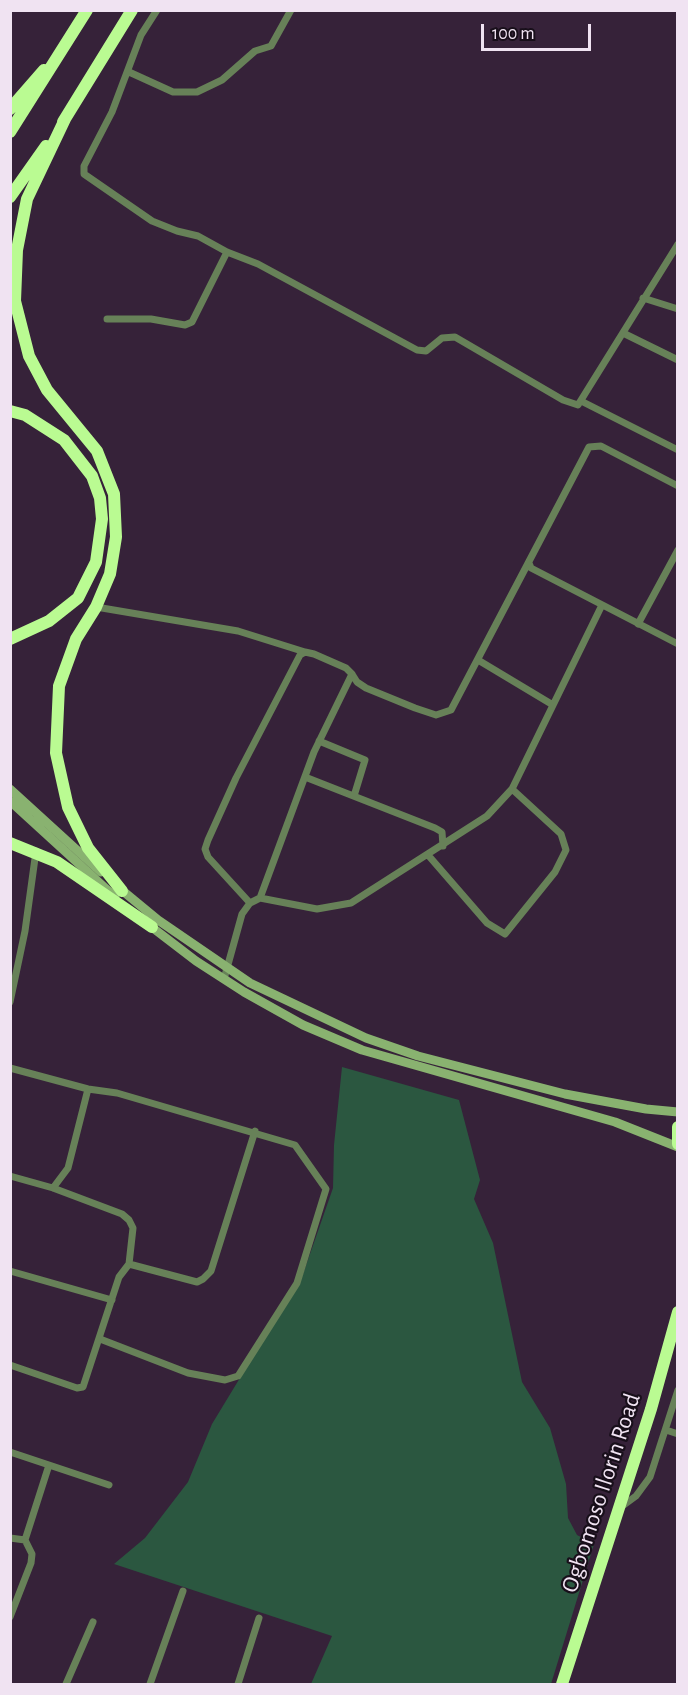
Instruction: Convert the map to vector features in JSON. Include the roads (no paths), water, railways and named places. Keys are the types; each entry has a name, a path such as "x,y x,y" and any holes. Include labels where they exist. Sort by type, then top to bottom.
{"highway":[{"path":"10,132 87,10"},
{"path":"10,197 66,117 132,10"},
{"path":"10,109 66,44"},
{"path":"66,117 27,199 17,250 15,301 29,356 47,390 97,451 114,494 116,516 114,557 96,607 76,639 58,686 56,753 68,807 88,848 122,891"},
{"path":"10,411 25,415 64,440 92,476 100,498 102,519 96,562 78,598 49,621 10,639"},
{"path":"10,843 57,862 152,927"},
{"path":"678,1127 678,1146"},
{"name":"Ogbomoso Ilorin Road","path":"562,1684 651,1409 678,1312"}],"street":[{"path":"157,10 141,35 129,72 112,112 84,166 84,174 152,221 198,236 227,252 279,274 417,350 426,351 442,338 454,337 574,405 583,402 643,297 678,244"},
{"path":"129,72 173,92 197,92 222,80 255,51 271,46 291,10"},
{"path":"107,319 151,319 185,325 192,322 227,252"},
{"path":"643,297 678,309"},
{"path":"623,333 678,360"},
{"path":"583,402 678,450"},
{"path":"96,607 238,631 305,652 346,668 366,688 415,708 443,715 451,711 592,445 601,446 678,486"},
{"path":"638,624 678,550"},
{"path":"529,563 531,568 678,644"},
{"path":"224,979 242,914 250,903 260,898 317,909 336,907 366,895 487,816 512,789 602,605"},
{"path":"250,903 208,857 205,849 236,778 300,655 305,652"},
{"path":"478,660 553,705"},
{"path":"260,898 319,741 352,674"},
{"path":"319,741 365,760 354,796"},
{"path":"305,777 442,832 443,846"},
{"path":"10,789 122,891 158,920 226,968 299,1008 366,1038 418,1056 565,1094 635,1107 678,1112"},
{"path":"428,855 487,923 505,934 555,872 566,850 561,834 512,789"},
{"path":"10,801 152,927 224,979 303,1024 362,1050 615,1122 678,1146"},
{"path":"10,1002 26,931 36,852"},
{"path":"362,1050 366,1038"},
{"path":"444,1075 449,1063"},
{"path":"10,1068 88,1089 117,1093 255,1131 296,1145 304,1153 316,1179 326,1190 297,1283 238,1377 225,1380 188,1373 100,1339"},
{"path":"53,1188 68,1168 88,1089"},
{"path":"10,1365 77,1388 83,1387 123,1268 129,1264 197,1282 203,1279 210,1271 255,1131"},
{"path":"10,1176 53,1188 122,1214 133,1228 129,1264"},
{"path":"10,1270 112,1300"},
{"path":"617,1511 636,1496 650,1477 678,1390"},
{"path":"666,1430 678,1434"},
{"path":"10,1452 109,1485"},
{"path":"10,1617 31,1563 32,1554 25,1540 49,1465"},
{"path":"10,1538 25,1540"},
{"path":"150,1684 183,1592"},
{"path":"238,1684 259,1618"},
{"path":"66,1684 93,1622"}]}
